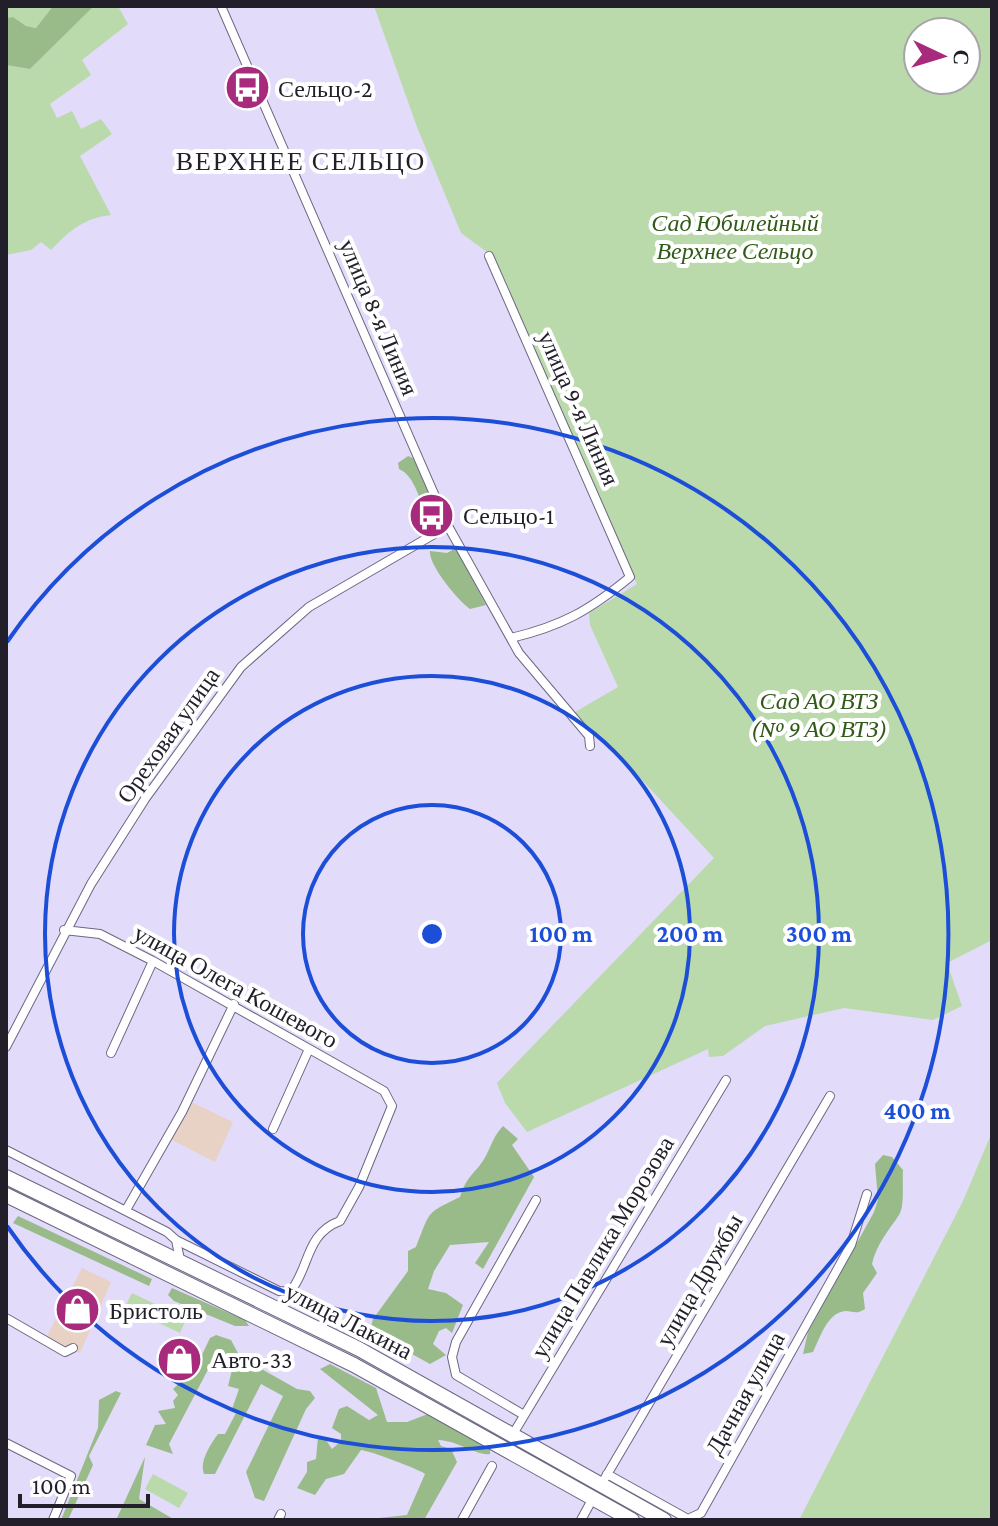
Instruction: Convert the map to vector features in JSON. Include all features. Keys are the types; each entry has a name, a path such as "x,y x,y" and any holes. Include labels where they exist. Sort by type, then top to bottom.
{"highway":[{"name":"улица Лакина","path":"6,1177 359,1349 513,1434 604,1479 664,1520"},
{"name":"улица Лакина","path":"6,1195 354,1365 632,1520"}],"street":[{"name":"улица 8-я Линия","path":"221,6 448,526 519,653 589,736 590,746"},
{"name":"улица 9-я Линия","path":"489,256 630,577 588,611 544,631 511,638"},
{"name":"Ореховая улица","path":"6,1047 64,930 145,799 241,667 273,635 316,602 448,526"},
{"name":"улица Олега Кошевого","path":"64,930 100,934 234,1004 384,1091 392,1106 359,1187 340,1221 327,1226 311,1245 290,1292 279,1291 176,1240"},
{"path":"111,1053 153,961"},
{"path":"126,1210 182,1112 234,1004"},
{"path":"273,1129 309,1049"},
{"name":"улица Павлика Морозова","path":"513,1434 726,1080"},
{"name":"улица Дружбы","path":"604,1479 830,1096"},
{"path":"6,1150 126,1210 176,1240 180,1260"},
{"name":"Дачная улица","path":"604,1479 688,1519 701,1513 851,1245 867,1194"},
{"path":"524,1415 456,1375 452,1357 456,1342 536,1200"},
{"path":"6,1318 65,1352 73,1348"},
{"path":"6,1443 71,1476 53,1520"},
{"path":"462,1520 492,1466"},
{"path":"581,1520 593,1498"}],"shaded area":[{"path":"189,1101 233,1122 215,1162 170,1139"},
{"path":"82,1268 111,1282 80,1353 46,1338"}],"green space":[{"path":"6,6 53,6 36,28 26,26 13,17 6,18"},
{"path":"53,6 94,6 30,69 6,65 6,18 13,17 26,26 36,28"},
{"path":"94,6 118,6 128,24 82,60 91,75 50,104 57,118 72,111 81,129 101,119 112,134 80,156 111,215 78,226 51,250 41,242 31,250 6,255 6,65 30,69"},
{"path":"374,6 992,6 992,940 947,963 962,1006 933,1020 844,1008 765,1026 723,1056 709,1057 708,1049 527,1132 505,1103 497,1083 714,858 608,743 570,715 618,687 590,625 589,613 637,584 491,255 461,233 417,127"},
{"path":"408,456 413,458 437,506 432,505 427,526 414,485 399,469 398,463"},
{"path":"456,548 486,605 470,609 438,573 430,551 447,553"},
{"path":"503,1126 518,1139 512,1145 534,1177 483,1269 475,1263 489,1242 450,1245 434,1271 428,1289 446,1293 463,1305 452,1333 446,1328 439,1331 433,1344 446,1355 430,1364 370,1331 373,1319 408,1271 408,1251 416,1247 430,1214 460,1197"},
{"path":"992,1132 992,1520 799,1520 963,1201"},
{"path":"883,1155 892,1157 903,1170 902,1205 874,1257 872,1264 877,1273 863,1293 865,1309 833,1316 813,1352 803,1354 808,1332 874,1212 878,1200 875,1164"},
{"path":"18,1216 152,1279 149,1286 13,1223"},
{"path":"172,1288 245,1320 249,1326 235,1326 174,1301 168,1295"},
{"path":"132,1293 186,1319 180,1333 125,1307"},
{"path":"216,1335 231,1340 240,1357 297,1389 310,1391 315,1398 306,1409 264,1501 255,1498 246,1472 283,1396 261,1384 215,1474 204,1474 203,1464 209,1448 218,1434 225,1434 236,1413 232,1409 239,1389 228,1386 232,1370 213,1360 169,1444 173,1454 146,1445 155,1425 166,1424 158,1411 175,1408 173,1401 178,1395 173,1389 184,1379 190,1380 210,1338"},
{"path":"330,1364 376,1388 387,1422 407,1422 433,1412 490,1447 490,1454 438,1440 441,1446 451,1449 457,1462 424,1520 361,1520 407,1515 425,1474 366,1451 361,1450 344,1474 326,1479 315,1495 297,1488 307,1472 307,1462 316,1459 318,1437 326,1440 332,1449 341,1441 341,1434 332,1428 339,1409 347,1406 369,1420 378,1415 320,1369"},
{"path":"116,1391 121,1393 89,1456 93,1465 68,1520 61,1520 98,1428 99,1400"},
{"path":"145,1457 139,1499 175,1520 117,1518"},
{"path":"153,1474 188,1493 179,1508 145,1489"}],"place":[{"name":"Сельцо-2","path":"247,88"},
{"name":"Сельцо-1","path":"432,515"},
{"name":"Бристоль","path":"78,1310"},
{"name":"Авто-33","path":"180,1359"}],"district":[{"name":"ВЕРХНЕЕ СЕЛЬЦО","path":"301,161"}],"park label":[{"name":"Сад Юбилейный Верхнее Сельцо","path":"735,236"},
{"name":"Сад АО ВТЗ (№ 9 АО ВТЗ)","path":"819,714"}]}
